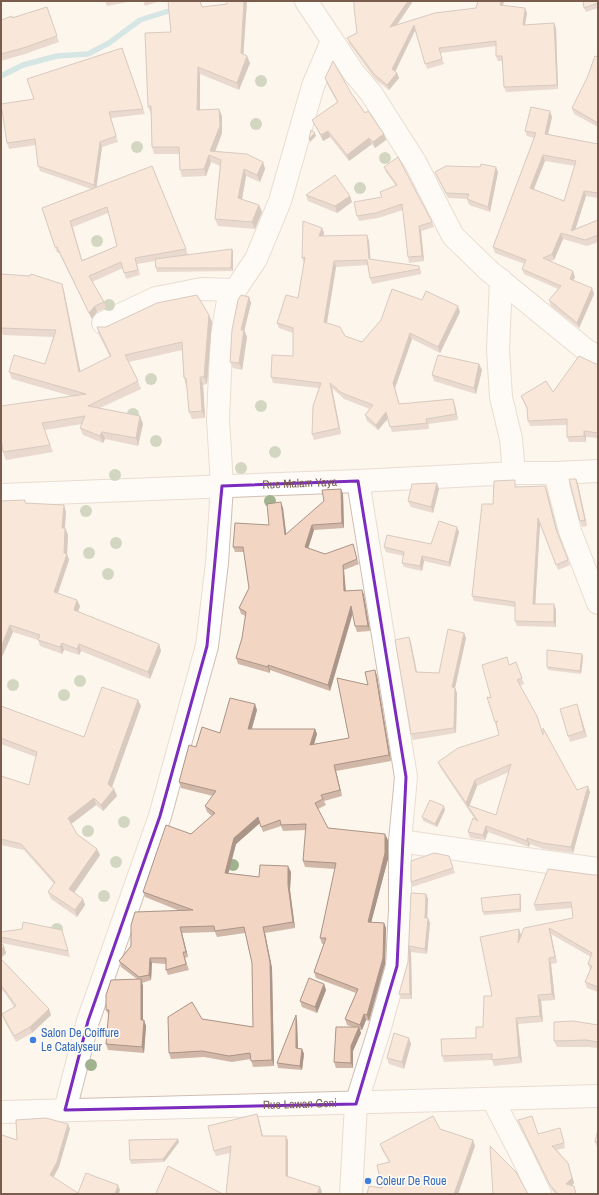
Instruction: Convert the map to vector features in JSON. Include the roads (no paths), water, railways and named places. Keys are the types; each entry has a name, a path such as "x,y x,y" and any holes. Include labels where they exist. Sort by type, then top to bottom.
{"street":[{"path":"306,1 354,73 371,93 415,162 453,236 501,280 586,350 598,357"},
{"path":"65,1110 88,1021 160,816 207,646 217,563 222,486 218,419 222,336 228,301 256,259 280,201 313,86 332,41"},
{"path":"501,280 498,350 501,397 511,439 514,472"},
{"path":"103,323 156,298 202,289 235,290"},
{"name":"Rue Malam Yaya","path":"1,495 358,481 514,472 555,473 598,471"},
{"path":"555,473 570,531 598,603"},
{"path":"351,1194 356,1104 379,1031 397,966 400,909 400,841 406,777 358,481"},
{"path":"400,841 598,869"},
{"name":"Rue Lawan Goni","path":"1,1112 356,1104 598,1096"},
{"path":"493,1100 540,1194"}],"waterway":[{"path":"1,76 23,65 57,56 88,54 109,43 140,20 175,9"}],"place":[{"name":"Salon De Coiffure Le Catalyseur","path":"33,1040"},
{"name":"Coleur De Roue","path":"368,1181"}]}
